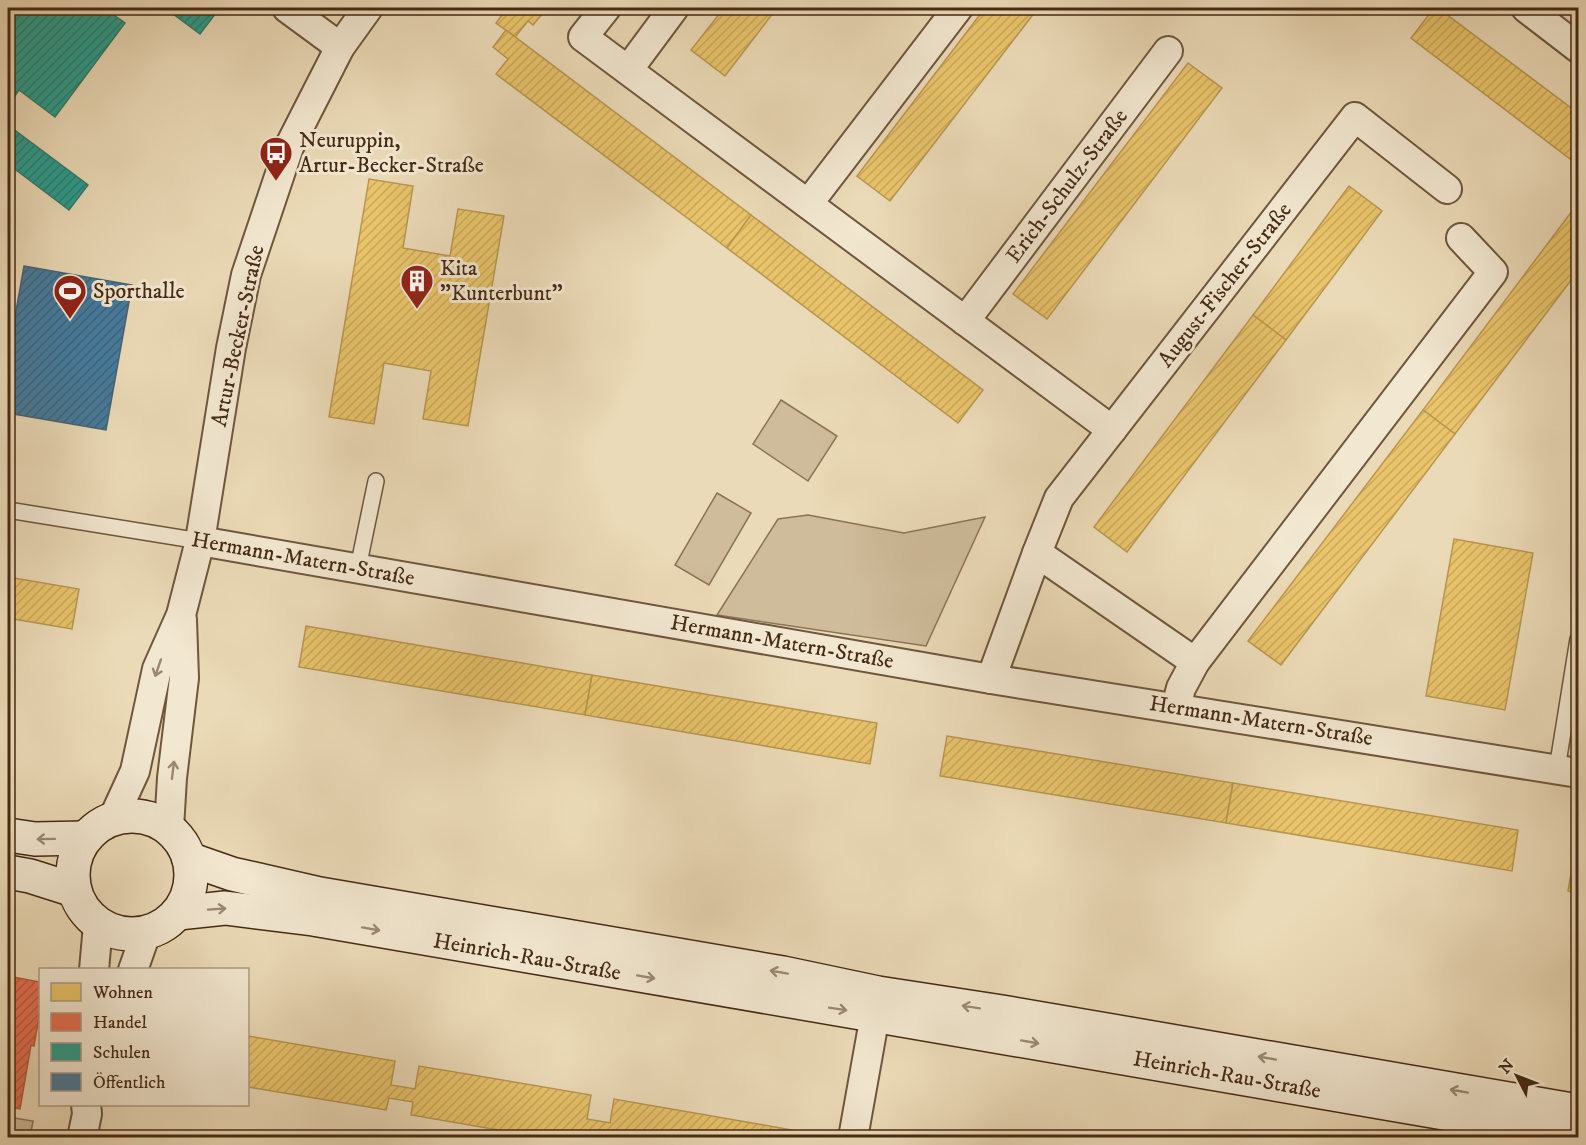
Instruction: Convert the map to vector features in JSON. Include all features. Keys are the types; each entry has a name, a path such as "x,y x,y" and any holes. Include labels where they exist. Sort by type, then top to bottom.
{"main road":[{"path":"133,816 152,819 169,828 181,842 189,859 192,878 188,897 178,913 164,926 146,933 130,935 113,932 98,925 83,909 74,890 72,872 76,854 85,838 98,826 113,819 133,816"},
{"path":"8,836 35,839 85,838"},
{"name":"Heinrich-Rau-Straße","path":"189,859 232,874 320,894 783,973 876,1004"},
{"path":"8,872 30,876 74,890"},
{"name":"Heinrich-Rau-Straße","path":"178,913 225,908 313,919 876,1004 1025,1016 1534,1123 1578,1136"},
{"name":"Heinrich-Rau-Straße","path":"1534,1123 1578,1111"}],"street":[{"path":"287,8 340,47"},
{"name":"Artur-Becker-Straße","path":"113,819 135,771 157,669 182,615 200,541 231,348 246,275 289,147 340,47 369,8"},
{"path":"606,8 583,37 1112,430"},
{"path":"628,70 674,8"},
{"path":"808,204 958,8"},
{"path":"1526,8 1578,48"},
{"name":"Erich-Schulz-Straße","path":"965,321 1168,51"},
{"name":"August-Fischer-Straße","path":"991,679 1059,498 1355,117 1447,189"},
{"path":"1176,708 1181,688 1195,662 1492,272 1461,238"},
{"name":"Hermann-Matern-Straße","path":"200,541 991,679 1568,771"},
{"path":"1037,552 1195,662"},
{"name":"Artur-Becker-Straße","path":"169,828 172,778 184,678 182,615"},
{"path":"94,968 98,925"},
{"path":"133,968 146,933"},
{"path":"853,1137 876,1004"}],"lane":[{"path":"358,568 376,481"},
{"name":"Hermann-Matern-Straße","path":"8,510 200,541"},
{"name":"Hermann-Matern-Straße","path":"1568,771 1578,639"}],"shaded area":[{"path":"781,400 837,436 808,481 753,444"},
{"path":"717,493 751,513 709,585 675,565"},
{"path":"808,515 904,533 985,517 926,646 717,615 778,519"},
{"path":"8,1117 33,1121 30,1137 8,1137"}],"building: Wohnen":[{"path":"507,8 547,8 533,25 528,21 515,37 496,23"},
{"path":"724,8 777,8 725,76 691,50"},
{"path":"985,8 1038,8 890,201 857,176"},
{"path":"1434,8 1438,8 1578,113 1578,165 1411,38"},
{"path":"506,30 751,215 727,248 496,74 508,59 493,47"},
{"path":"1188,63 1222,88 1047,319 1013,294"},
{"name":"Kita \"Kunterbunt\"","path":"369,179 413,186 403,248 450,256 458,209 504,216 468,426 423,419 431,371 384,363 374,424 329,417"},
{"path":"1349,186 1382,211 1286,340 1253,315"},
{"path":"1578,203 1578,271 1455,434 1423,410"},
{"path":"751,215 983,390 958,423 727,248"},
{"path":"1253,315 1286,340 1127,552 1094,527"},
{"path":"1423,410 1455,434 1281,665 1248,641"},
{"path":"1454,539 1533,553 1505,710 1426,696"},
{"path":"8,577 79,589 72,629 8,618"},
{"path":"306,626 592,675 585,715 299,667"},
{"path":"592,675 877,723 870,764 585,715"},
{"path":"947,736 1233,783 1226,823 940,776"},
{"path":"1233,783 1518,830 1512,871 1226,823"},
{"path":"1575,851 1578,852 1578,893 1568,891"},
{"path":"249,1036 395,1061 391,1085 415,1089 419,1066 591,1095 587,1119 610,1123 614,1099 804,1132 803,1138 608,1138 608,1136 584,1132 583,1138 545,1138 411,1115 413,1102 389,1098 386,1110 249,1087"}],"building: Handel":[{"path":"8,976 39,982 39,1017 34,1046 31,1045 20,1109 8,1107"}],"building: Schulen":[{"path":"8,8 104,8 125,23 55,117 19,90 8,106"},
{"path":"165,8 217,8 219,9 200,34"},
{"path":"8,125 88,185 69,210 8,164"}],"building: Öffentlich":[{"name":"Sporthalle","path":"24,266 132,285 106,430 8,413 8,356"}],"place":[{"name":"Neuruppin, Artur-Becker-Straße","path":"276,182"},
{"name":"Kita \"Kunterbunt\"","path":"417,310"},
{"name":"Sporthalle","path":"70,320"}]}
